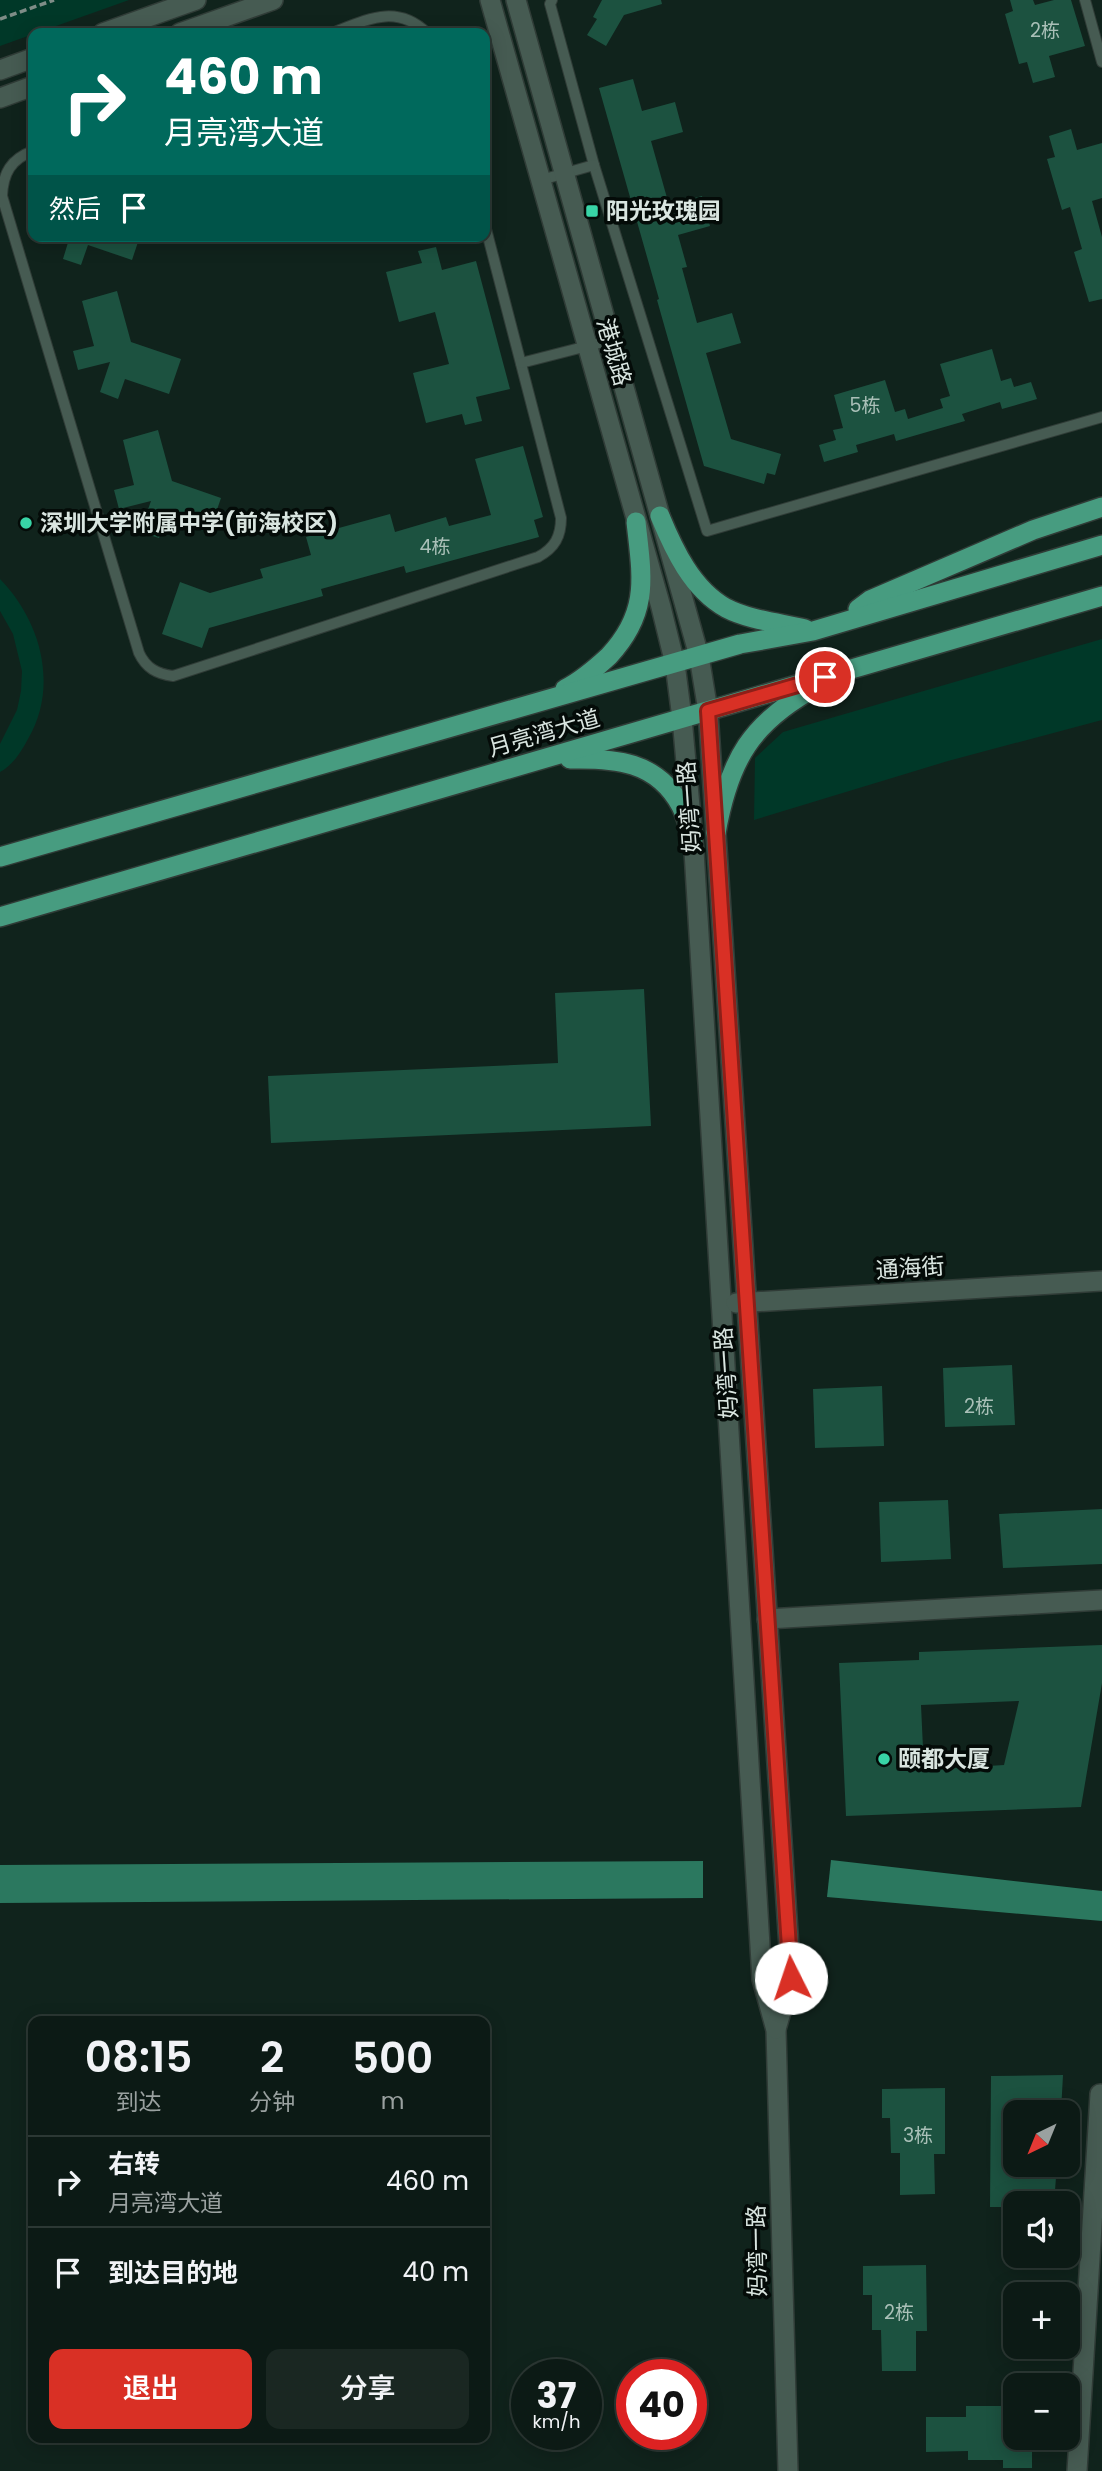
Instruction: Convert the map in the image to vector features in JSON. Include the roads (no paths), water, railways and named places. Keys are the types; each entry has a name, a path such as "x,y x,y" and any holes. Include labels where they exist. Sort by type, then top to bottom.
{"main road":[{"path":"839,622 870,600 1072,515 1102,507"},
{"path":"660,516 688,572 706,593 726,608 750,617 813,631"},
{"path":"534,704 572,686 599,665 621,643 634,623 642,575 636,522"},
{"name":"月亮湾大道","path":"0,857 740,644 813,631 1102,545"},
{"name":"月亮湾大道","path":"0,917 1102,596"},
{"path":"716,833 729,778 748,741 764,723 813,688 849,670"},
{"path":"541,759 618,760 639,767 664,782 680,806 693,838"}],"street":[{"path":"117,28 196,0"},
{"path":"194,28 273,0"},
{"name":"港城路","path":"490,0 675,664 682,718"},
{"name":"港城路","path":"516,0 699,656 708,711"},
{"path":"0,70 28,60"},
{"path":"0,98 28,88"},
{"name":"妈湾一路","path":"708,711 791,1978 776,2030"},
{"name":"妈湾一路","path":"682,718 693,838 762,1979 776,2030 788,2471"},
{"name":"通海街","path":"721,1304 1102,1280"},
{"path":"767,1619 1102,1600"},
{"path":"1077,2471 1096,2269 1100,2094"}],"lane":[{"path":"552,0 550,4 594,165 707,531 1102,416"},
{"path":"1085,0 1102,62"},
{"path":"346,28 390,15 409,21 420,28"},
{"path":"28,153 9,166 3,180 2,196 139,653 150,668 160,674 173,676 547,552 561,533 561,518 490,242"},
{"path":"541,180 594,165"},
{"path":"522,363 611,340"}],"place":[{"name":"阳光玫瑰园","path":"592,211"},
{"name":"深圳大学附属中学(前海校区)","path":"26,523"},
{"name":"颐都大厦","path":"884,1759"}]}
